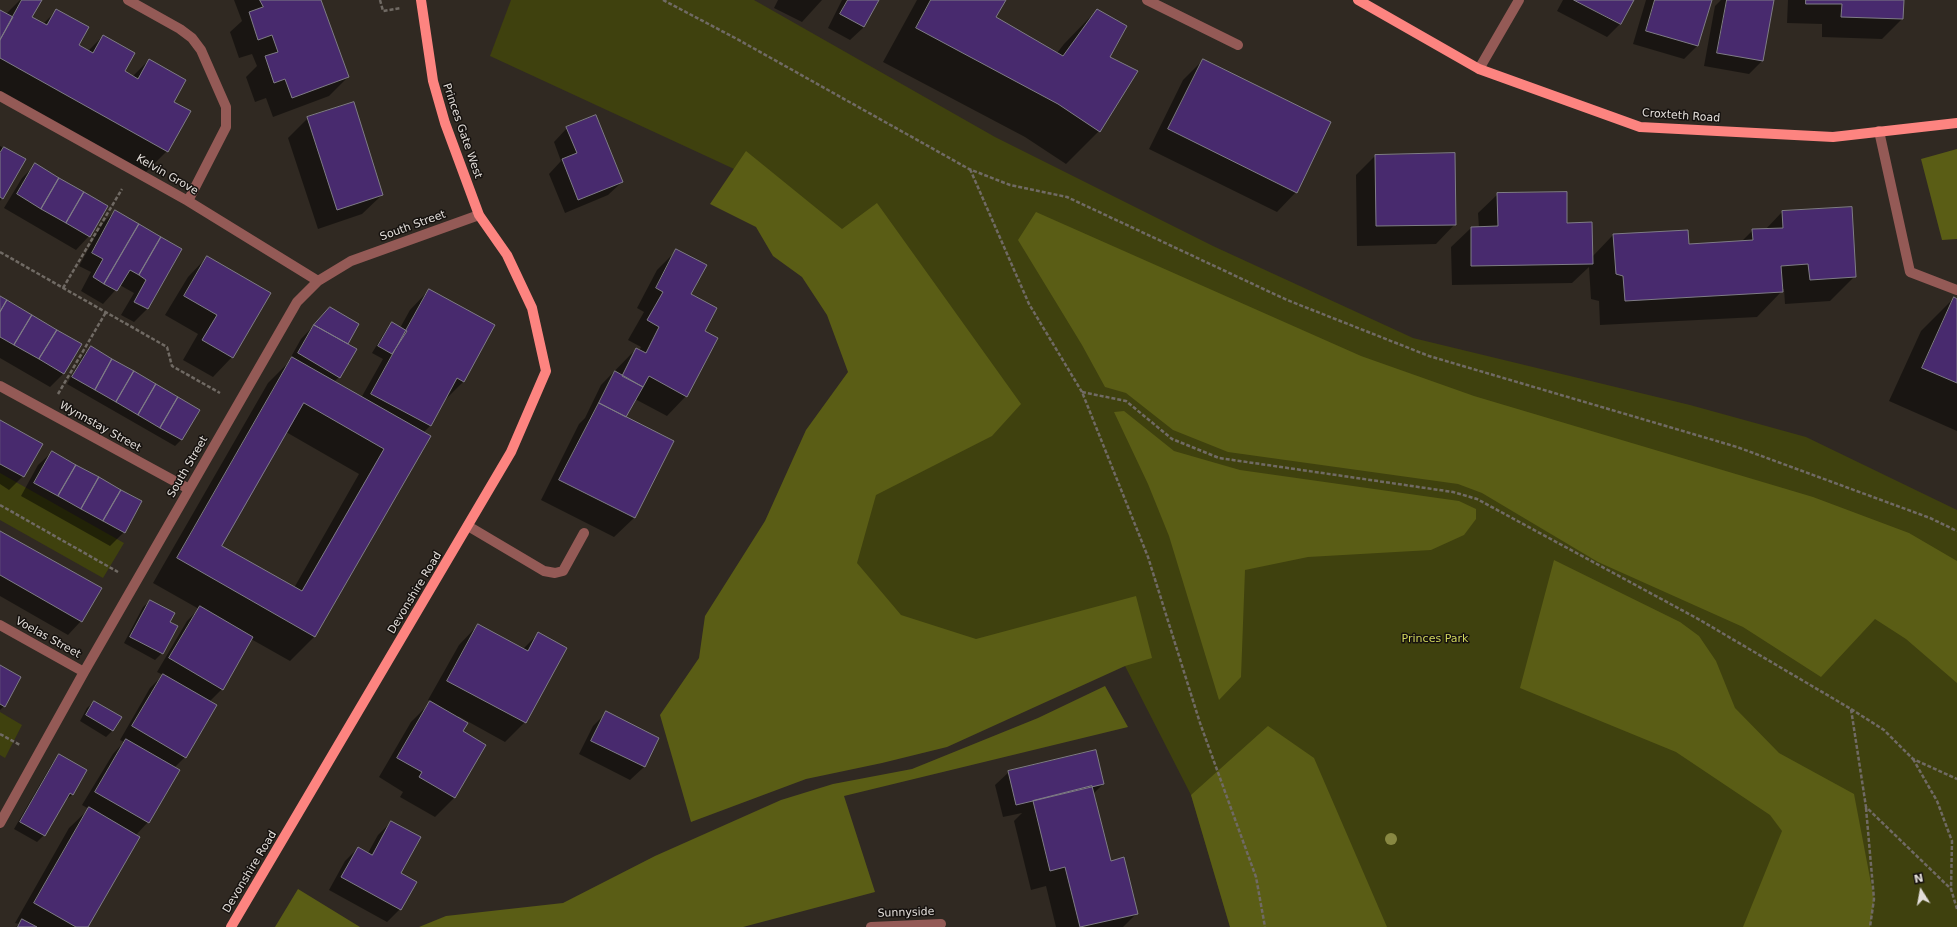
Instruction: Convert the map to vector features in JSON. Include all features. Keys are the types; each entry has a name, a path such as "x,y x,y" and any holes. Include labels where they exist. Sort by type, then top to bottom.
{"main road":[{"name":"Croxteth Road","path":"1358,0 1479,69 1640,127 1833,136 1957,123"},
{"name":"Princes Gate West","path":"422,1 433,81 445,123 479,215 507,256"},
{"name":"Devonshire Road","path":"232,927 512,452 546,371 532,308 507,256"}],"street":[{"path":"128,0 180,29 192,38 201,50 226,108 226,127 188,201"},
{"path":"1147,0 1238,45"},
{"path":"1479,69 1519,0"},
{"name":"Kelvin Grove","path":"0,96 188,201 318,281"},
{"path":"1880,131 1910,272 1957,290"},
{"name":"South Street","path":"0,823 84,672 297,302 318,281 351,261 479,215"},
{"name":"Wynnstay Street","path":"0,386 189,489"},
{"path":"468,526 544,571 555,572 563,571 584,533"},
{"name":"Voelas Street","path":"0,625 84,672"},
{"name":"Sunnyside","path":"871,927 941,924"}],"path":[{"path":"663,0 737,39 969,169 1010,185 1067,197 1287,300 1430,356 1737,447 1930,518 1957,531"},
{"path":"969,169 1029,304 1082,392 1148,557 1200,723 1256,877 1265,927"},
{"path":"63,288 133,170"},
{"path":"0,252 167,348 172,366 238,403"},
{"path":"48,412 106,312"},
{"path":"1082,392 1126,401 1172,439 1219,458 1453,492 1477,498 1700,620 1851,709 1884,730 1913,759 1937,801 1952,841 1951,889 1957,909"},
{"path":"0,505 135,583"},
{"path":"1851,709 1866,807 1874,899 1870,927"},
{"path":"1913,759 1957,779"},
{"path":"1866,807 1951,889"}],"green space":[{"name":"Princes Park","path":"511,0 754,0 995,137 1213,246 1413,338 1690,405 1806,437 1957,510 1957,927 1230,927 1191,795 1125,666 976,710 868,725 851,475 902,311 786,193 490,56"},
{"path":"0,473 124,543 103,578 0,520"},
{"path":"0,712 22,725 5,758 0,755"}],"shaded area":[{"path":"1957,149 1957,239 1942,240 1921,159"},
{"path":"746,151 842,229 877,203 1021,404 992,436 876,495 857,563 901,615 976,639 1136,596 1152,658 1125,666 947,747 882,763 806,779 691,822 660,715 699,658 705,616 765,521 806,430 848,372 827,315 802,277 773,256 756,227 710,204"},
{"path":"1036,212 1361,356 1474,396 1813,497 1909,533 1957,561 1957,683 1906,639 1875,619 1821,677 1743,627 1598,562 1482,493 1458,484 1228,452 1173,430 1126,393 1105,387 1082,345 1018,240"},
{"path":"1124,411 1174,451 1240,470 1459,501 1476,509 1476,519 1464,535 1431,550 1308,557 1245,570 1241,677 1219,700 1169,536 1148,484 1114,412"},
{"path":"1554,560 1680,622 1699,636 1716,661 1735,708 1779,753 1854,794 1874,899 1870,927 1743,927 1782,831 1770,815 1676,752 1520,688"},
{"path":"1105,686 1128,727 844,796 875,892 743,927 419,927 446,916 563,903 655,856 781,800 833,784 912,769 1038,718"},
{"path":"1268,726 1314,758 1387,927 1230,927 1191,795"},
{"path":"298,889 360,927 275,927"}],"building":[{"path":"22,0 42,0 32,17 47,25 56,9 89,27 79,45 93,53 103,35 135,53 125,71 138,79 149,59 186,80 174,102 191,111 168,152 0,58 0,40"},
{"path":"260,0 321,0 349,77 292,98 285,79 274,83 265,56 278,52 272,35 258,40 249,12 263,7"},
{"path":"848,0 879,0 864,27 840,14"},
{"path":"931,0 1006,0 996,17 1063,56 1097,9 1127,26 1110,57 1138,71 1100,132 1058,104 916,28"},
{"path":"1574,0 1634,0 1621,24"},
{"path":"1655,0 1712,0 1698,46 1646,31"},
{"path":"1727,0 1774,0 1763,61 1717,53"},
{"path":"1806,0 1904,0 1903,19 1841,17 1842,4 1806,4"},
{"path":"0,10 13,17 0,40"},
{"path":"1203,59 1331,122 1297,193 1168,129"},
{"path":"354,102 383,195 337,210 307,117"},
{"path":"596,115 623,182 578,200 562,159 577,153 566,127"},
{"path":"4,147 26,159 3,199 0,197 0,153"},
{"path":"1455,153 1456,225 1376,226 1375,155"},
{"path":"35,163 59,178 41,209 17,194"},
{"path":"59,178 84,192 66,223 41,209"},
{"path":"84,192 108,206 90,237 66,223"},
{"path":"1567,192 1567,223 1592,222 1593,264 1471,266 1471,227 1498,226 1497,193"},
{"path":"1852,207 1856,277 1810,280 1808,264 1781,266 1783,292 1625,301 1623,276 1616,274 1613,234 1688,230 1689,244 1753,240 1752,229 1783,228 1782,211"},
{"path":"115,210 139,224 104,284 93,277 103,259 92,253"},
{"path":"139,224 161,237 139,275 130,270 117,291 104,284"},
{"path":"161,237 182,249 148,309 134,302 146,280 139,275"},
{"path":"676,249 707,265 691,294 717,308 705,331 718,338 687,397 649,376 643,387 622,376 636,348 646,353 659,327 647,320 663,292 656,288"},
{"path":"207,256 271,293 233,358 202,340 217,315 184,296"},
{"path":"429,289 495,325 464,382 457,378 431,426 371,394"},
{"path":"0,296 7,300 0,312"},
{"path":"1954,297 1957,299 1957,383 1922,368"},
{"path":"7,300 32,315 14,345 0,337 0,312"},
{"path":"330,307 359,324 348,344 314,325"},
{"path":"32,315 57,330 39,359 14,345"},
{"path":"392,322 407,331 392,354 378,346"},
{"path":"314,325 357,349 340,378 298,353"},
{"path":"57,330 82,344 64,374 39,359"},
{"path":"91,346 112,359 95,390 72,377"},
{"path":"292,357 431,436 315,637 177,558","holes":["304,403 384,449 302,591 222,546"]},
{"path":"112,359 134,371 116,402 95,390"},
{"path":"134,371 156,384 138,415 116,402"},
{"path":"615,371 643,387 626,417 599,403"},
{"path":"156,384 178,397 160,428 138,415"},
{"path":"178,397 200,410 182,440 160,428"},
{"path":"599,403 674,441 635,518 559,480"},
{"path":"0,420 43,444 24,477 0,464"},
{"path":"52,451 76,465 58,496 34,483"},
{"path":"76,465 99,477 81,509 58,496"},
{"path":"99,477 121,490 103,521 81,509"},
{"path":"121,490 142,501 125,533 103,521"},
{"path":"0,531 102,588 82,622 0,575"},
{"path":"150,600 175,613 170,622 178,626 163,654 130,637"},
{"path":"200,606 253,637 223,690 169,658"},
{"path":"478,624 528,651 538,632 567,648 526,723 447,681"},
{"path":"0,665 21,677 5,707 0,704"},
{"path":"163,674 217,705 186,758 132,726"},
{"path":"94,701 122,717 113,731 86,715"},
{"path":"430,701 468,723 463,731 486,745 455,798 419,777 422,772 397,758"},
{"path":"606,711 659,738 645,767 591,741"},
{"path":"126,739 180,770 149,823 95,792"},
{"path":"1096,750 1104,784 1016,805 1008,771"},
{"path":"59,754 87,770 73,795 70,793 45,836 20,822"},
{"path":"1092,786 1111,861 1124,857 1138,914 1080,927 1065,867 1050,871 1033,801"},
{"path":"89,807 140,837 88,927 76,927 34,903"},
{"path":"391,821 421,837 401,873 417,882 401,910 341,877 358,847 372,855"},
{"path":"22,919 37,927 18,927"}]}
